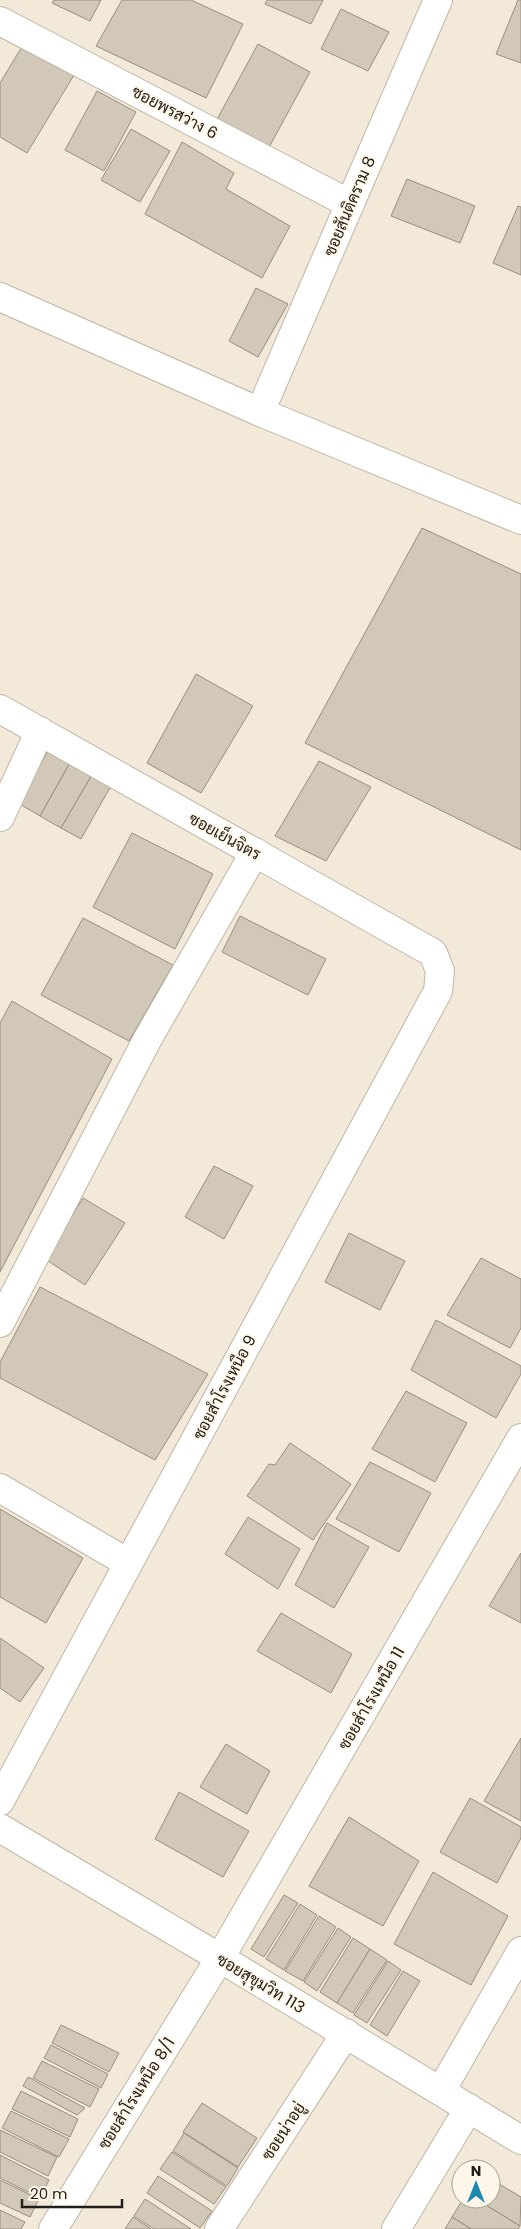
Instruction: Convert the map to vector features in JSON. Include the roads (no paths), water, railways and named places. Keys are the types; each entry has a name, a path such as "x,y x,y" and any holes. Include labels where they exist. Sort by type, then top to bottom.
{"street":[{"name":"ซอยสันติคราม 8","path":"260,412 438,0"},
{"name":"ซอยพรสว่าง 6","path":"0,21 350,204"},
{"path":"0,297 260,412 521,520"},
{"name":"ซอยเย็นจิตร","path":"0,709 433,953 440,971"},
{"path":"0,817 40,731"},
{"path":"0,1323 147,1040 254,852"},
{"name":"ซอยสำโรงเหนือ 9","path":"0,1801 438,991 440,971"},
{"name":"ซอยสำโรงเหนือ 11","path":"220,1958 521,1438"},
{"path":"0,1488 128,1563"},
{"name":"ซอยสุขุมวิท 113","path":"0,1828 346,2033 521,2140"},
{"path":"442,2091 521,1951"},
{"name":"ซอยสำโรงเหนือ 8/1","path":"53,2229 220,1958"},
{"name":"ซอยน่าอยู่","path":"219,2229 346,2033"},
{"path":"396,2229 469,2108"}]}
